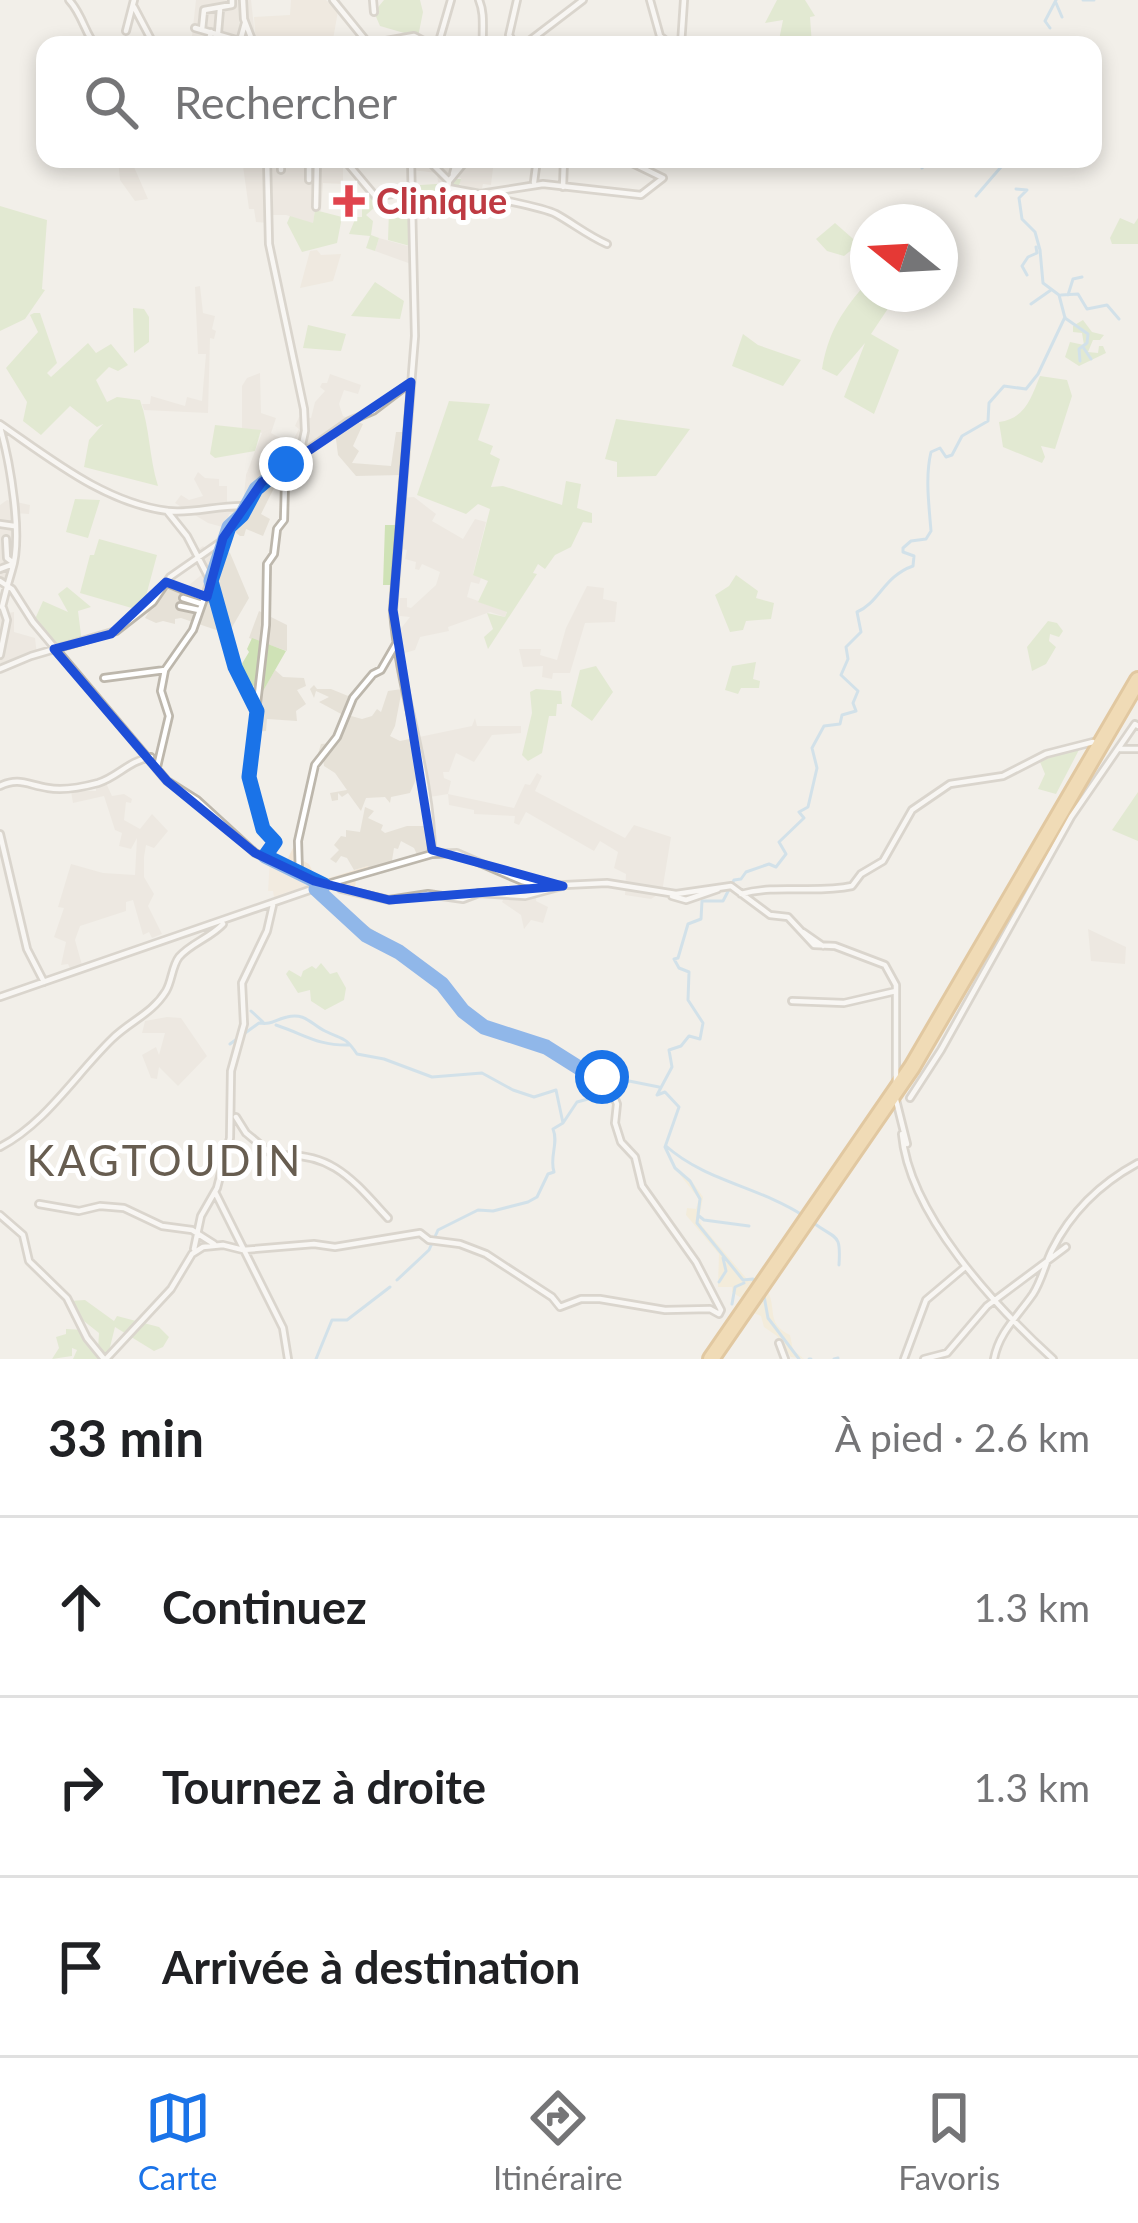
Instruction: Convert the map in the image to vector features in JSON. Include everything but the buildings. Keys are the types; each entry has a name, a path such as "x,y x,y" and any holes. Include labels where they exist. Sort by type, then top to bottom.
{"highway":[{"path":"901,1097 1138,680"},
{"path":"714,1359 901,1097 1138,692"}],"street":[{"path":"69,0 83,16 89,36"},
{"path":"333,0 362,36"},
{"path":"374,0 374,12"},
{"path":"438,36 451,0"},
{"path":"479,0 484,14 482,36"},
{"path":"510,36 517,0"},
{"path":"536,36 583,0"},
{"path":"650,0 661,36"},
{"path":"681,36 683,0"},
{"path":"222,36 198,29 204,10 243,2 250,36"},
{"path":"126,32 134,3"},
{"path":"134,3 150,36"},
{"path":"213,36 220,6"},
{"path":"242,36 245,23"},
{"path":"265,856 275,842 263,829 249,777 268,564 284,520 285,483 296,477 305,431 268,244 268,168"},
{"path":"309,180 311,168"},
{"path":"314,168 316,207"},
{"path":"352,168 375,196 412,192"},
{"path":"411,168 415,336 394,598 396,644 429,790 433,854"},
{"path":"438,168 451,178"},
{"path":"454,168 447,188 553,212 579,232 607,244"},
{"path":"451,178 459,168"},
{"path":"535,185 537,168"},
{"path":"563,187 564,168"},
{"path":"413,212 435,213 478,194 535,185 641,195 663,178 642,168"},
{"path":"157,767 169,716 161,691 165,670 193,630 223,538 244,506 262,482 301,453 349,421 362,418 411,382"},
{"path":"0,426 98,489 167,511 244,506"},
{"path":"0,426 14,526 7,538 13,564 3,582 1,605 7,620 0,655"},
{"path":"167,511 211,581 235,667 255,704"},
{"path":"0,524 14,526"},
{"path":"0,670 116,631 152,602 166,582 223,538"},
{"path":"0,569 13,564"},
{"path":"3,582 167,781 265,856 324,885"},
{"path":"166,582 202,604"},
{"path":"183,598 202,604"},
{"path":"180,606 202,604"},
{"path":"299,874 297,850 315,765 337,737 350,703 396,644"},
{"path":"104,679 165,670"},
{"path":"901,1097 941,1050 1071,817 1135,724 1138,726"},
{"path":"741,894 770,887 830,890 852,886 861,874 883,861 912,811 950,784 1004,776 1046,754 1093,742"},
{"path":"1119,749 1138,749"},
{"path":"0,786 14,779 55,789 95,783 115,777 130,763 151,758"},
{"path":"0,834 27,950 44,982"},
{"path":"286,866 297,850"},
{"path":"0,997 153,945 169,944 179,935 324,885 433,854 457,853 521,881 562,886 607,883 668,892 731,886 770,915 788,917 806,938 880,961 896,991 900,1124 907,1144"},
{"path":"338,883 341,889 389,900 428,894 463,899 479,893 525,896 562,886"},
{"path":"39,1204 79,1211 124,1208 162,1226 199,1233 216,1245 243,1250 340,1247 425,1234 428,1240 483,1252 560,1307 584,1298 638,1301 655,1308 710,1309 718,1314 722,1310 695,1262 650,1200 635,1157 622,1145 610,1083 546,1047 484,1027 463,1011 442,984 366,935 316,889"},
{"path":"0,1216 23,1235 29,1261 67,1298 87,1338 105,1359 172,1287 192,1254 201,1216 215,1192 230,1138 231,1071 244,1024 242,983 273,904"},
{"path":"0,1147 42,1118 110,1041 145,1017 167,989 177,960 227,920"},
{"path":"194,930 218,929"},
{"path":"792,1000 844,1003 896,991"},
{"path":"233,1112 246,1133 274,1156 302,1154 341,1171 388,1218"},
{"path":"902,1134 910,1177 965,1267 1053,1359"},
{"path":"994,1359 1012,1318 1034,1291 1047,1259 1078,1210 1102,1185 1138,1162"},
{"path":"215,1192 284,1328 288,1359"},
{"path":"192,1254 216,1245"},
{"path":"924,1359 947,1353 982,1311 1066,1247"},
{"path":"904,1359 928,1296 965,1267"},
{"path":"779,1343 785,1359"}],"highlighted area":[{"path":"411,382 393,610 432,850 563,886 389,900 314,881 255,853 167,781 54,649 111,634 166,582 207,597 223,538 262,482"}],"shaded area":[{"path":"196,0 251,0 255,36 192,36"},
{"path":"291,0 326,0 338,11 334,36 255,36 254,17 290,15"},
{"path":"119,168 134,168 148,199 135,201 120,180"},
{"path":"243,168 343,168 343,184 323,183 321,211 315,210 313,224 286,215 270,215 269,223 256,222 254,209 249,209"},
{"path":"493,168 491,185 483,184 481,193 459,184 461,178 453,175 449,183 438,182 437,173 412,170"},
{"path":"379,238 411,247 411,264 375,251"},
{"path":"310,251 321,255 341,254 333,281 300,288"},
{"path":"200,286 203,313 215,316 212,329 216,331 214,339 210,338 208,413 144,410 142,404 150,404 151,396 185,406 187,397 202,401 206,354 198,354 195,287"},
{"path":"260,373 261,413 276,418 271,433 291,444 299,417 311,418 315,402 325,391 320,387 330,374 361,385 358,394 344,390 339,404 343,416 363,424 353,446 359,451 352,463 391,466 396,432 406,432 402,475 356,476 338,455 336,439 330,437 286,464 261,514 270,519 263,536 246,529 240,536 229,527 241,523 241,515 229,514 226,528 175,503 181,495 189,500 203,496 194,479 198,472 227,486 227,505 243,505 246,475 262,433 242,428 242,386"},
{"path":"414,497 436,514 432,521 463,539 475,519 486,522 473,574 481,578 479,584 471,582 467,597 507,611 505,617 490,612 448,627 449,631 420,637 415,650 398,655 399,631 410,617 400,616 400,598 407,598 411,608 436,585 440,572 422,564 415,569 416,562 405,559 407,550 397,548 400,498"},
{"path":"7,500 30,505 29,514 14,513 14,568 6,584 0,585 0,505"},
{"path":"203,546 207,551 216,546 230,553 249,598 228,634 181,618 175,624 145,618 170,577 188,586 205,572 195,552"},
{"path":"587,586 604,588 603,599 617,602 615,622 585,623 570,673 553,673 552,679 542,677 543,666 523,667 519,649 541,649 540,655 557,660 566,628"},
{"path":"259,611 287,625 287,651 249,638"},
{"path":"14,612 14,632 35,638 37,655 6,666 0,663 0,614"},
{"path":"275,670 283,677 304,678 306,686 297,690 306,704 296,711 297,721 267,719 266,731 253,732 255,704"},
{"path":"314,685 353,698 344,714 362,719 377,709 381,712 388,691 402,689 390,736 400,741 472,726 475,718 477,726 521,726 521,733 492,735 474,762 456,753 449,772 443,772 451,781 448,794 430,797 425,773 417,777 410,793 391,797 390,803 385,797 366,798 361,811 348,793 342,797 338,793 338,800 332,801 330,793 347,790 324,766 323,758 317,757 321,744 332,743 343,715 319,702 329,697 316,691 314,698 310,689"},
{"path":"537,773 542,776 535,791 625,838 634,825 671,837 662,892 651,899 625,895 626,874 614,868 618,852 600,841 594,851 526,812 519,825 514,823 515,816 474,814 474,810 449,805 448,794 514,808 525,784 530,785"},
{"path":"106,783 112,796 124,794 132,799 126,802 124,820 140,829 152,814 168,831 154,848 146,845 144,857 144,877 154,894 148,906 162,934 143,935 133,900 126,902 126,911 80,926 75,940 82,965 70,968 61,965 66,942 54,937 71,864 135,875 137,838 131,849 119,846 122,833 115,830 104,796 73,803 71,791 96,791 96,785"},
{"path":"365,807 374,811 368,818 383,825 385,833 407,826 432,826 432,854 419,859 414,848 401,841 394,848 391,867 370,874 368,866 354,870 347,858 341,856 336,863 330,859 346,830 360,832"},
{"path":"293,848 315,877 323,880 368,866 370,874 356,877 355,891 318,894 316,889 275,903 273,891 268,891 270,858 286,862"},
{"path":"537,894 536,901 548,907 543,923 531,920 524,929 521,915 502,902 505,896"},
{"path":"1088,929 1126,947 1125,964 1091,961"},
{"path":"181,1018 207,1056 178,1086 159,1067 157,1079 151,1078 142,1055 156,1047 159,1055 165,1033 142,1033 145,1021"}],"green space":[{"path":"384,0 420,0 418,36 380,26 374,12"},
{"path":"777,0 805,0 815,16 810,17 811,36 780,36 783,20 765,23"},
{"path":"461,179 460,201 450,204 434,193 430,203 420,203 420,185"},
{"path":"370,193 376,193 375,207 366,215 373,221 371,235 379,238 375,251 366,248 370,236 349,234 356,217 362,217"},
{"path":"0,206 47,220 45,290 25,319 0,331"},
{"path":"409,206 410,246 388,240 389,210"},
{"path":"315,210 342,217 337,243 302,252 287,223 290,216 313,223"},
{"path":"1120,218 1134,224 1138,218 1138,244 1112,244 1110,238"},
{"path":"835,223 850,236 850,251 844,256 827,251 816,239"},
{"path":"375,282 404,301 400,319 351,316"},
{"path":"848,306 850,312 886,312 871,334 899,350 874,414 844,397 865,343 837,376 822,369 836,325"},
{"path":"133,308 144,309 149,317 149,342 134,353"},
{"path":"40,313 57,363 47,373 51,377 88,343 96,353 111,344 128,365 118,371 109,367 96,380 107,402 117,397 140,400 158,486 84,467 89,440 103,424 97,427 70,406 41,435 23,421 27,402 6,368 38,332 30,315"},
{"path":"1083,320 1092,332 1104,335 1093,340 1088,352 1098,353 1103,346 1106,353 1079,366 1065,357 1070,342 1084,345 1082,333 1073,332 1073,326"},
{"path":"308,325 346,334 341,351 303,348"},
{"path":"743,334 758,345 801,360 783,386 732,366"},
{"path":"1040,376 1067,380 1072,396 1055,449 1041,446 1042,463 1003,447 999,422 1021,412"},
{"path":"449,401 490,404 478,440 493,446 490,454 500,459 491,487 503,486 562,505 566,481 581,484 577,508 592,513 592,523 583,522 571,547 555,555 545,569 538,564 533,573 537,574 488,649 484,637 493,629 487,613 505,617 507,612 478,602 488,581 473,575 490,509 478,504 466,514 417,495"},
{"path":"616,419 690,429 656,476 617,477 617,462 605,459"},
{"path":"215,425 261,430 255,451 215,458 210,454"},
{"path":"75,499 100,500 88,538 66,532"},
{"path":"385,525 398,525 394,585 383,585"},
{"path":"99,539 157,555 142,611 80,593"},
{"path":"736,575 758,591 756,598 774,603 771,619 746,621 743,630 730,632 715,595"},
{"path":"67,587 91,607 78,611 82,643 54,649 31,615 35,619 43,601 68,612 58,594"},
{"path":"1048,621 1063,631 1059,637 1050,634 1049,641 1056,647 1046,664 1032,671 1027,647"},
{"path":"252,638 286,651 263,691 239,678 237,672"},
{"path":"756,662 753,679 760,681 759,688 741,688 738,694 725,690 732,666"},
{"path":"596,666 613,692 592,721 571,706 580,670"},
{"path":"561,691 562,704 557,704 556,716 549,716 542,753 528,761 522,755 532,713 530,692"},
{"path":"1081,746 1056,794 1038,789 1045,774 1038,757"},
{"path":"1138,792 1138,841 1112,830"},
{"path":"321,963 330,974 337,972 346,988 344,1000 325,1010 311,1001 310,990 298,993 286,974 289,970 301,977 303,971"},
{"path":"85,1300 114,1321 117,1316 159,1327 169,1337 154,1351 115,1327 109,1351 101,1354 104,1359 73,1359 77,1350 72,1348 72,1356 52,1359 59,1348 56,1337 66,1334 66,1329 85,1330 98,1349 99,1333 80,1318 71,1318 70,1301"}],"sand":[{"path":"674,1167 703,1197 702,1226 746,1278 758,1278 769,1294 775,1322 790,1335 793,1350 804,1359 791,1357 777,1336 764,1327 755,1307 732,1292 732,1287 718,1287 719,1254 686,1215 687,1208 696,1209 699,1199"}],"waterway":[{"path":"1050,28 1045,21 1056,0"},
{"path":"1083,0 1094,0"},
{"path":"1056,3 1062,17"},
{"path":"976,196 1000,168"},
{"path":"1016,189 1027,190 1019,198 1022,219 1035,232 1043,283 1059,295 1065,318 1088,334 1087,343 1079,349 1080,361"},
{"path":"1027,275 1022,266 1037,253 1036,247"},
{"path":"1068,295 1073,279 1082,277"},
{"path":"1031,304 1051,290"},
{"path":"1061,295 1078,294 1087,309 1107,305 1119,319"},
{"path":"755,1283 743,1280 697,1223 700,1199 665,1147 679,1107 665,1092 657,1095 672,1067 669,1050 681,1046 689,1036 700,1039 703,1023 688,1000 689,972 674,959 688,924 701,919 702,901 723,901 734,880 769,864 776,867 786,854 779,842 804,818 799,812 808,807 817,768 812,748 824,726 840,724 842,715 856,711 853,703 858,691 841,675 848,659 846,647 861,632 857,612 895,576 913,566 914,556 903,548 911,541 926,539 931,531 931,452 940,448 946,457 952,455 962,436 988,421 989,403 1004,386 1026,389 1065,317"},
{"path":"1083,347 1091,359"},
{"path":"251,1011 263,1022"},
{"path":"230,1044 259,1023 299,1016 343,1039 357,1054 432,1077 482,1073 534,1097 556,1090 563,1123 577,1102 618,1091 629,1081 659,1087"},
{"path":"276,1025 320,1042 350,1045"},
{"path":"397,1280 429,1250 438,1230 478,1210 493,1211 537,1197 548,1174 554,1172 553,1129 563,1123"},
{"path":"666,1146 698,1168 804,1216"},
{"path":"699,1216 749,1226"},
{"path":"815,1224 836,1238 839,1265"},
{"path":"719,1282 726,1271 723,1258"},
{"path":"732,1304 735,1287 744,1283"},
{"path":"316,1359 332,1320 347,1320 390,1287"},
{"path":"764,1296 768,1318 799,1359"},
{"path":"834,1359 838,1358"}],"place":[{"name":"Clinique","path":"349,201"}],"district":[{"name":"KAGTOUDIN","path":"165,1161"}],"route":[{"path":"286,464 262,482 229,527 211,581 235,667 257,711 249,772 262,824 275,842 265,856 324,885 316,889 340,915 442,984 463,1011 484,1027 546,1047 592,1076 602,1077"}]}
